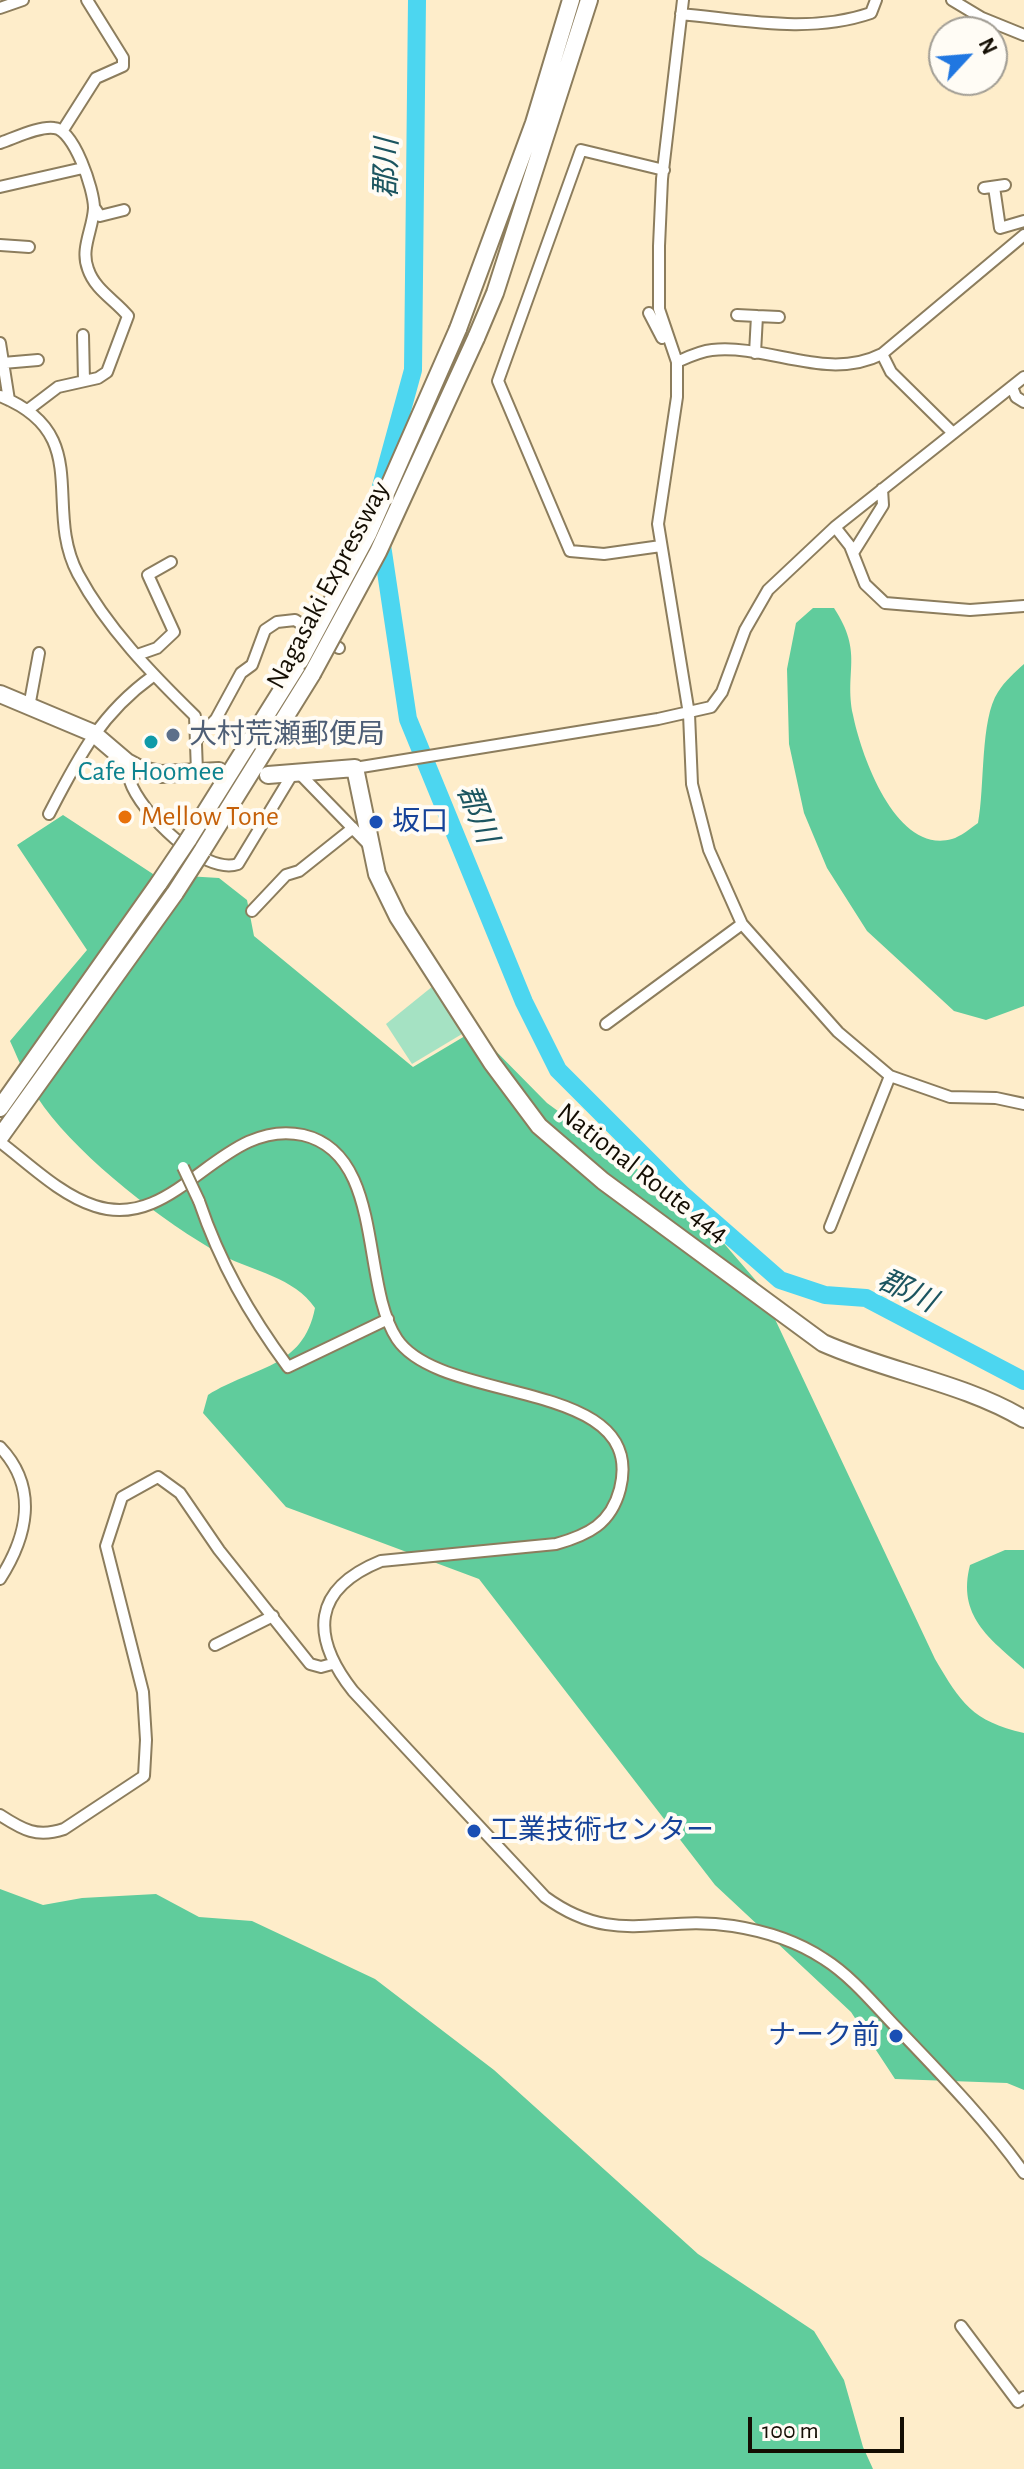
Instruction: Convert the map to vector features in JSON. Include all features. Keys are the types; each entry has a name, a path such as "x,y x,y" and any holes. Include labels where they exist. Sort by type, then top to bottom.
{"highway":[{"name":"Nagasaki Expressway","path":"0,1139 175,893 312,674 378,552 476,338 542,127 571,0"},
{"name":"Nagasaki Expressway","path":"0,1108 188,840 300,661 368,534 542,127 589,0"},
{"path":"0,694 93,733 127,762 161,774 219,771"},
{"path":"268,775 355,768"},
{"name":"National Route 444","path":"355,768 377,874 398,917 492,1063 539,1126 581,1163 823,1343 865,1361 997,1403 1024,1419"}],"street":[{"path":"0,8 23,0"},
{"path":"63,130 96,78 123,66 123,58 87,0"},
{"path":"683,0 664,170 659,309 666,338 677,362 677,397 658,524 689,714 692,784 706,837 742,924 838,1032 890,1076 950,1097 996,1098 1024,1104"},
{"path":"681,14 785,25 822,24 871,13 876,0"},
{"path":"952,0 982,18 1024,35"},
{"path":"0,143 53,127 63,130 76,148 94,207 100,216 124,210"},
{"path":"661,546 604,554 570,551 498,381 581,150 664,170"},
{"path":"0,187 83,168"},
{"path":"994,187 1000,228 1024,221"},
{"path":"29,409 58,387 107,372 128,316 99,288 88,270 85,255 94,207"},
{"path":"677,362 712,350 849,365 882,354 1024,235"},
{"path":"0,245 29,247"},
{"path":"649,313 660,338 666,338"},
{"path":"737,315 779,317"},
{"path":"755,353 757,316"},
{"path":"83,335 84,381"},
{"path":"0,343 4,398 29,409 43,422 54,442 67,538 76,570 153,676 195,716 197,772"},
{"path":"882,354 891,372 953,433"},
{"path":"3,363 38,360"},
{"path":"355,768 689,714 711,707 722,692 745,630 768,590 835,527 1024,377"},
{"path":"1012,387 1016,397 1024,402"},
{"path":"853,553 883,505 882,489"},
{"path":"835,527 853,553 865,584 885,603 970,610 1024,606"},
{"path":"137,655 157,648 174,632 148,575 171,562"},
{"path":"198,738 216,719 241,673 252,665 265,630 277,622 295,620 339,648"},
{"path":"29,707 39,653"},
{"path":"49,814 93,733 133,690 153,676"},
{"path":"127,762 130,782 174,838 207,863 227,868 238,864 296,773 370,846"},
{"path":"252,911 286,875 299,871 353,828"},
{"path":"606,1024 742,924"},
{"path":"830,1227 890,1076"},
{"path":"0,1139 77,1198 96,1207 119,1211 142,1208 166,1197 252,1138 278,1133 304,1135 326,1146 344,1163 357,1184 388,1319 397,1338 413,1357 441,1372 581,1410 601,1424 615,1442 623,1465 615,1508 599,1527 581,1537 556,1544 381,1561 356,1571 340,1585 327,1606 324,1629 332,1664 353,1691 554,1904 571,1916 600,1926 729,1925 760,1931 825,1959 854,1983 943,2076 1024,2173"},
{"path":"183,1167 230,1280 250,1316 288,1367 388,1319"},
{"path":"0,1447 19,1473 26,1525 17,1553 0,1579"},
{"path":"0,1815 26,1832 50,1833 64,1829 144,1776 143,1692 106,1546 118,1503 128,1492 158,1477 180,1493 219,1550 310,1664 321,1667 332,1664"},
{"path":"215,1645 273,1616"},
{"path":"961,2326 1018,2402 1024,2397"}],"green space":[{"path":"813,608 834,608 843,624 851,650 851,699 857,732 884,798 914,832 932,840 955,838 978,823 992,704 1004,684 1024,664 1024,1006 986,1020 954,1011 867,931 827,868 804,813 789,744 787,669 796,623"},
{"path":"63,815 153,874 219,878 247,900 254,936 413,1067 475,1030 547,1103 670,1193 721,1240 758,1283 935,1659 970,1708 992,1723 1024,1733 1024,2090 1007,2083 895,2079 851,2012 715,1885 479,1579 286,1507 203,1413 208,1395 288,1355 309,1328 315,1308 285,1282 222,1255 150,1208 80,1148 44,1107 30,1084 10,1041 87,950 17,845"},
{"path":"433,986 462,1034 412,1064 386,1024"},
{"path":"1005,1550 1024,1550 1024,1669 988,1636 972,1612 968,1598 970,1565"},
{"path":"0,1889 43,1905 82,1898 156,1894 199,1917 252,1921 375,1979 494,2070 698,2254 814,2331 844,2380 863,2447 873,2469 0,2469"}],"waterway":[{"name":"郡川","path":"417,0 413,370 376,505 408,719 524,1002 558,1070 683,1195 780,1280 825,1295 866,1298 1024,1381"}],"place":[{"name":"大村荒瀬郵便局","path":"173,735"},
{"name":"Cafe Hoomee","path":"151,742"},
{"name":"Mellow Tone","path":"125,817"},
{"name":"坂口","path":"376,822"},
{"name":"工業技術センター","path":"474,1831"},
{"name":"ナーク前","path":"896,2036"}]}
